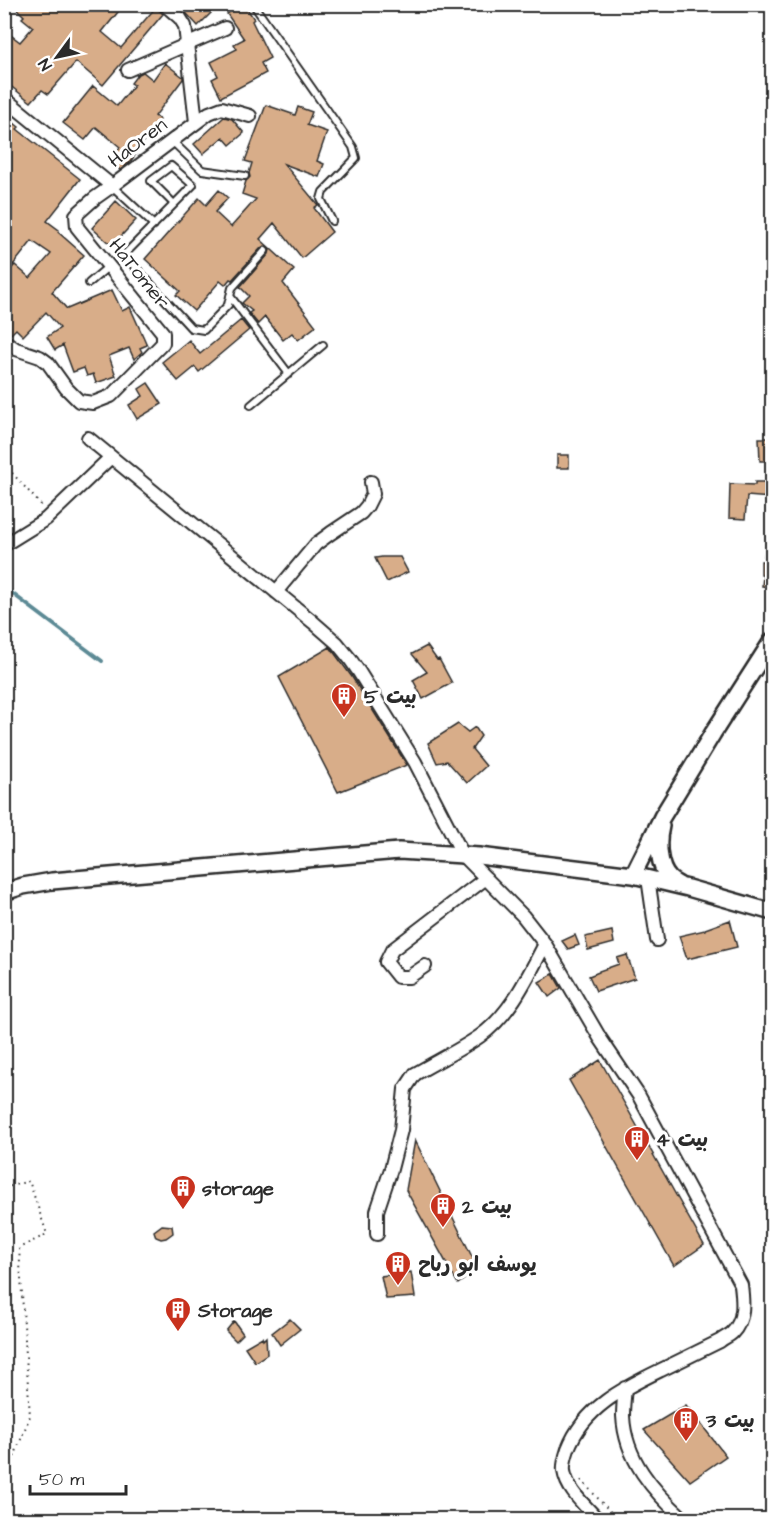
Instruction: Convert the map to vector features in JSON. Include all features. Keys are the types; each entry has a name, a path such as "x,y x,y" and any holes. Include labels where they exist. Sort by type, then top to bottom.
{"street":[{"name":"HaOren","path":"4,98 112,186 196,122 185,26 180,18 164,4"},
{"path":"128,70 225,28"},
{"path":"196,122 222,108 250,116"},
{"name":"HaTomer","path":"4,341 16,349 40,357 48,363 66,388 80,401 93,403 111,396 164,343 163,333 77,227 76,214 112,186"},
{"path":"88,438 337,643 350,659 415,762 464,855 523,916 545,944 600,1038 639,1096 741,1285 743,1302 741,1317 732,1332 720,1341 625,1388 602,1403 584,1422 571,1442 563,1470 569,1485 598,1520"},
{"path":"4,546 50,515 111,457"},
{"path":"276,592 316,544 361,513 373,494 371,482"},
{"path":"657,940 641,876 664,814 772,641"},
{"path":"664,814 659,833 663,868 670,879 682,886"},
{"path":"4,892 52,881 399,851 464,855 641,876 772,912"},
{"path":"426,966 409,977 399,977 386,962 392,950 486,878"},
{"path":"377,1234 377,1211 391,1169 400,1130 405,1089 409,1080 415,1074 481,1035 502,1016 519,992 545,944"},
{"path":"625,1388 623,1415 625,1433 633,1460 666,1503 684,1519"}],"lane":[{"path":"254,4 353,147 356,158 323,192 321,199 332,221"},
{"path":"171,140 201,170 245,176"},
{"path":"174,204 151,181 171,166 193,185 124,255 191,328 204,330 228,305 232,288 265,251"},
{"path":"112,186 154,225"},
{"path":"89,283 109,266"},
{"path":"230,296 289,374"},
{"path":"251,405 324,345"}],"path":[{"path":"4,464 50,515"},
{"path":"4,1188 29,1180 47,1234 19,1248 30,1416 5,1481"},
{"path":"578,1477 618,1520"}],"building":[{"path":"12,4 109,4 118,12 102,32 121,48 156,7 163,14 103,85 76,62 48,94 42,90 31,102 4,81 4,30 20,42 33,27 22,18 24,16"},
{"path":"178,4 220,4 198,26"},
{"path":"240,4 244,4 254,19 252,21 270,58 261,63 266,73 221,97 212,79 218,76 211,62 237,49 234,44 244,39 227,14"},
{"path":"165,63 183,79 155,116 160,120 134,153 136,154 130,162 120,170 109,161 120,147 96,127 85,140 63,123 93,86 117,106 134,85 131,83 137,75 143,72 153,80"},
{"path":"266,105 295,115 298,107 312,112 307,125 327,132 317,161 324,164 319,177 284,164 318,205 314,208 332,232 302,258 274,223 260,239 294,270 283,283 316,326 298,340 292,333 283,340 265,317 258,324 249,313 252,311 242,303 249,296 240,287 269,254 268,247 261,248 225,285 220,281 194,311 176,295 180,291 145,259 199,198 206,205 219,190 228,198 215,212 231,227 256,199 242,194 246,181 250,177 252,163 245,161"},
{"path":"4,115 19,127 17,129 80,179 47,221 84,255 52,292 67,309 112,290 122,311 130,307 147,345 140,348 142,352 134,359 129,348 109,356 116,376 96,383 93,374 87,376 84,368 73,372 63,345 55,350 47,337 60,328 46,312 23,336 16,329 10,335 4,333 4,276 15,265 30,278 51,254 32,241 13,265 4,258"},
{"path":"224,117 232,119 244,133 230,145 223,137 203,154 194,144"},
{"path":"116,201 136,220 112,246 92,228"},
{"path":"241,320 249,330 199,372 195,367 178,381 162,362 189,340 200,354"},
{"path":"148,383 162,404 137,419 129,405 143,396 139,389"},
{"path":"759,438 772,438 772,461 760,461"},
{"path":"557,455 569,455 569,468 557,468"},
{"path":"755,482 772,482 772,498 747,496 745,519 729,518 730,484 755,485"},
{"path":"765,549 772,549 772,587 762,586 761,561 764,561"},
{"path":"400,557 408,572 387,582 375,558"},
{"path":"427,646 437,660 439,659 452,683 423,699 413,680 427,672 412,654"},
{"name":"بيت 5","path":"330,647 352,677 407,765 338,792 279,677"},
{"path":"458,724 468,732 475,727 481,736 472,749 486,766 467,783 447,761 437,763 428,743"},
{"path":"730,920 737,947 687,959 679,936 705,930"},
{"path":"612,931 614,943 588,950 585,937"},
{"path":"575,935 579,945 568,949 562,941"},
{"path":"627,955 635,978 596,991 589,976 619,964 617,958"},
{"path":"553,974 561,988 549,997 539,982"},
{"name":"بيت 4","path":"600,1060 704,1245 674,1266 569,1080"},
{"name":"بيت 2","path":"415,1140 478,1269 458,1284 406,1190"},
{"path":"162,1225 172,1226 173,1233 161,1239 156,1237 154,1231"},
{"name":"يوسف ابو رباح","path":"411,1272 415,1297 386,1299 381,1276"},
{"path":"290,1319 300,1329 280,1345 272,1333"},
{"path":"234,1321 243,1334 236,1341 226,1331"},
{"path":"262,1337 263,1340 266,1337 267,1354 255,1362 245,1347"},
{"name":"بيت 3","path":"686,1405 726,1456 690,1481 644,1430"}],"waterway":[{"path":"4,590 9,591 102,661"}],"place":[{"name":"بيت 5","path":"344,719"},
{"name":"بيت 4","path":"637,1162"},
{"name":"storage","path":"183,1211"},
{"name":"بيت 2","path":"443,1229"},
{"name":"يوسف ابو رباح","path":"398,1287"},
{"name":"Storage","path":"178,1333"},
{"name":"بيت 3","path":"686,1443"}]}
